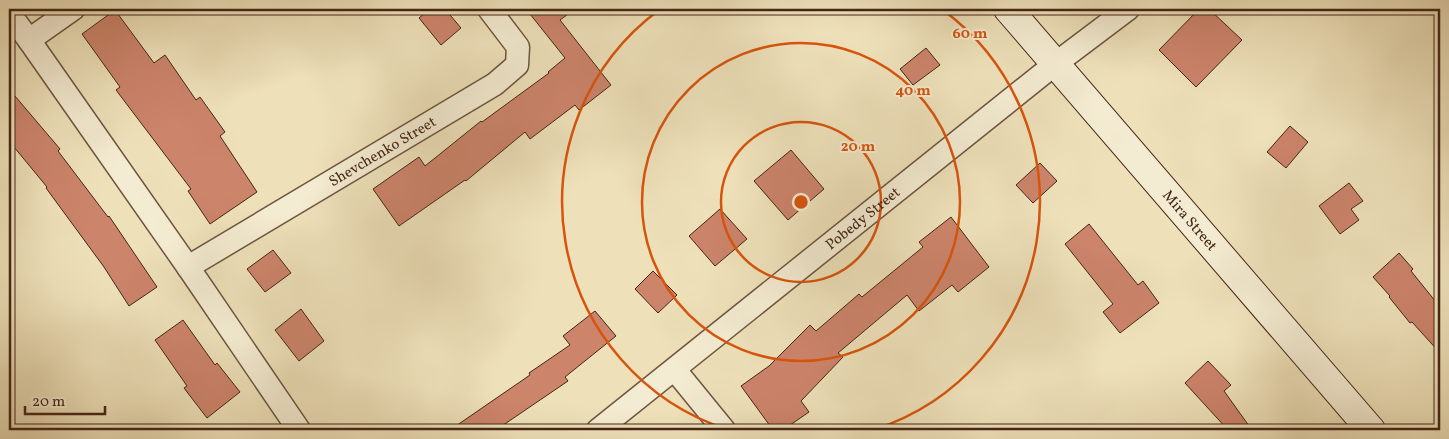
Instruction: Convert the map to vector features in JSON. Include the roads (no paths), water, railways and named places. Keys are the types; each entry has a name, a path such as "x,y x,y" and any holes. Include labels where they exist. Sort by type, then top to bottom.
{"main road":[{"name":"Mira Street","path":"1008,9 1372,430"}],"street":[{"path":"29,40 73,9"},
{"name":"Shevchenko Street","path":"188,267 495,84 517,66 518,47 489,9"},
{"name":"Pobedy Street","path":"598,430 1055,64 1128,9"},
{"path":"9,13 188,267 299,430"},
{"path":"675,370 724,430"}]}
